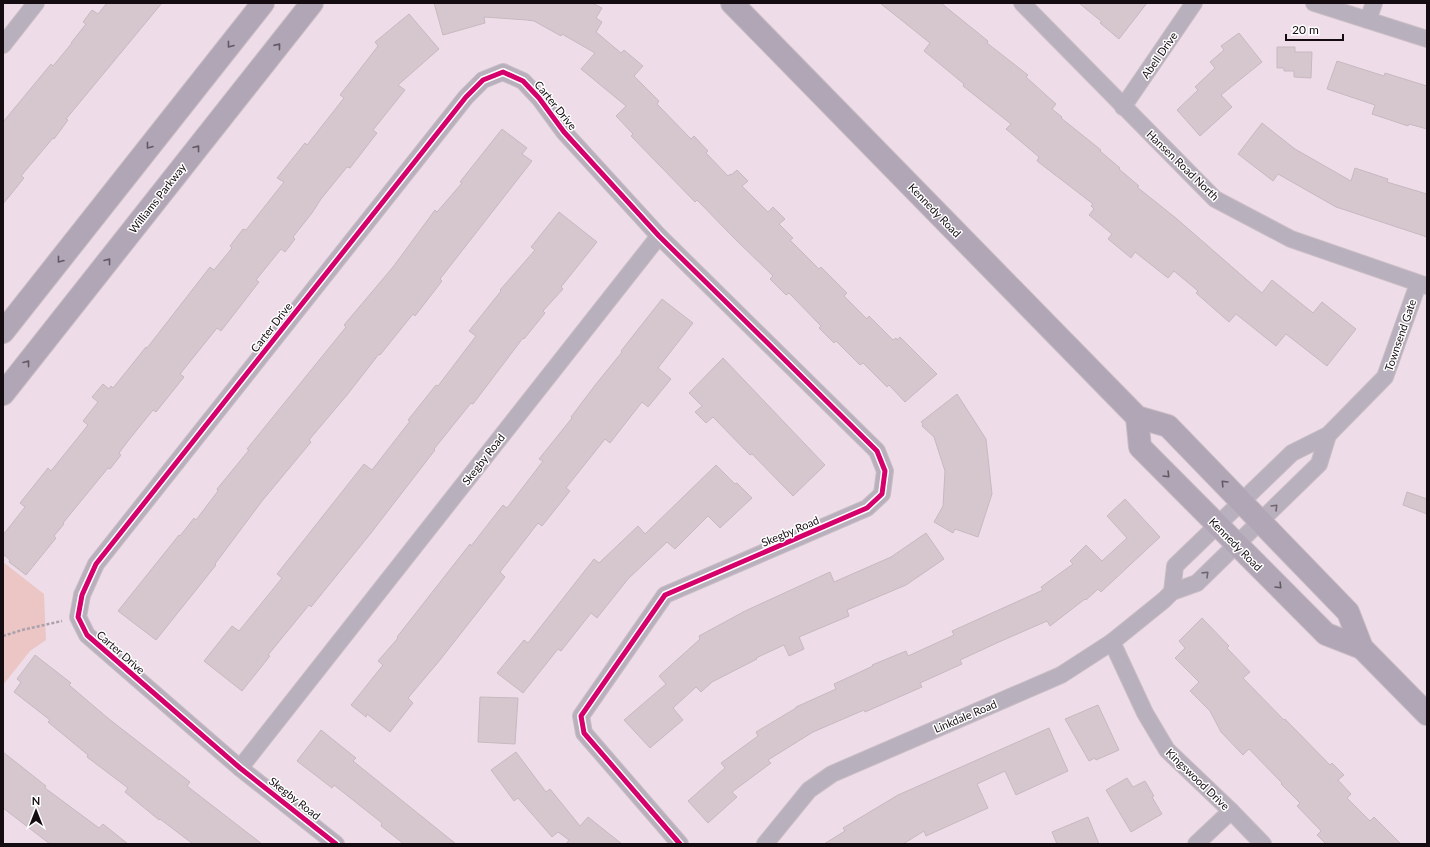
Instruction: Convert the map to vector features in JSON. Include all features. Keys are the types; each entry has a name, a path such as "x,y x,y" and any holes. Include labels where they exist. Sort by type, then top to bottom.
{"main road":[{"path":"3,332 263,3"},
{"name":"Williams Parkway","path":"3,394 312,3"},
{"name":"Kennedy Road","path":"732,3 1137,417 1168,426 1261,521 1348,612 1362,648 1427,714"},
{"name":"Kennedy Road","path":"1137,417 1140,447 1326,634 1362,648"}],"street":[{"path":"3,45 36,3"},
{"name":"Hansen Road North","path":"1022,3 1215,199 1291,239 1422,285"},
{"name":"Abell Drive","path":"1123,106 1194,3"},
{"path":"1314,3 1427,40"},
{"path":"1368,20 1374,3"},
{"name":"Carter Drive","path":"240,768 87,635 78,617 82,596 96,564 466,97 483,80 503,72 523,81 539,98 564,132 659,236"},
{"name":"Skegby Road","path":"336,844 240,768 659,236 877,451 885,472 882,494 868,508 665,596 581,716 584,733 680,844"},
{"name":"Townsend Gate","path":"1217,524 1292,453 1328,435 1385,377 1422,285"},
{"name":"Townsend Gate","path":"1237,544 1319,464 1328,435"},
{"path":"1172,592 1175,566 1217,524"},
{"name":"Linkdale Road","path":"765,844 810,790 832,774 1061,675 1112,642 1172,592 1197,583 1237,544"},
{"name":"Kingswood Drive","path":"1112,642 1145,713 1167,750 1263,844"},
{"path":"1196,844 1231,811"}],"path":[{"path":"3,636 78,617"}],"shaded area":[{"path":"3,562 44,594 46,640 30,651 3,685"}],"building":[{"path":"107,3 162,3 66,119 68,120 54,139 53,138 21,176 24,178 3,204 3,122 51,64 53,66 72,43 86,24 83,22 92,10 98,14"},
{"path":"434,3 592,3 602,8 596,18 602,22 596,32 621,53 624,50 643,66 634,76 659,101 657,104 691,139 694,136 708,151 706,153 728,176 737,170 748,181 742,186 768,212 773,207 785,219 779,224 793,238 790,240 819,269 821,267 847,293 844,296 867,319 869,316 893,340 896,338 897,340 900,337 937,374 905,402 889,385 887,387 863,363 860,365 836,341 834,343 819,328 821,326 789,293 786,295 770,279 773,276 697,200 695,202 631,136 633,134 616,116 626,106 581,69 595,53 562,34 561,36 534,21 527,20 484,17 485,23 443,35"},
{"path":"880,3 941,3 988,41 987,43 1028,75 1026,77 1056,104 1052,109 1101,150 1100,151 1139,186 1137,187 1177,219 1262,293 1272,280 1313,313 1322,302 1356,329 1327,366 1286,334 1276,346 1236,314 1229,322 1196,293 1198,291 1174,271 1168,278 1135,252 1131,258 1108,239 1112,234 1089,215 1094,209 1091,206 1093,204 1037,161 1039,157 1006,129 1011,124 963,86 964,84 924,51 930,43"},
{"path":"1079,3 1147,3 1119,39 1100,23 1102,22"},
{"path":"409,14 439,49 398,85 405,90 373,130 377,133 350,168 347,167 321,199 293,237 295,239 285,252 281,249 256,280 259,282 221,331 217,328 180,374 184,377 156,412 153,410 128,441 119,453 121,455 110,469 108,468 63,523 64,524 54,536 56,538 26,575 9,562 10,560 3,554 3,535 25,507 20,503 48,468 51,471 88,425 83,421 98,402 92,397 103,384 109,389 111,386 113,388 146,347 147,348 210,267 214,270 232,248 230,246 243,229 246,230 284,182 277,178 305,143 307,145 344,98 340,95 378,46 375,42"},
{"path":"1239,33 1262,62 1221,95 1232,107 1200,136 1177,110 1198,90 1195,87 1215,68 1210,62 1224,50 1221,46"},
{"path":"1277,47 1295,47 1295,52 1312,52 1311,78 1294,77 1294,71 1284,71 1284,68 1277,68"},
{"path":"1337,61 1384,76 1385,73 1427,86 1427,129 1409,124 1408,126 1372,114 1375,105 1327,89"},
{"path":"1262,123 1295,149 1351,181 1355,168 1388,179 1387,182 1427,194 1427,237 1336,207 1278,174 1273,181 1238,154"},
{"path":"502,129 527,148 522,154 532,161 440,279 442,281 415,316 413,314 309,440 311,442 262,501 215,564 216,565 156,640 118,611 179,535 180,536 194,518 196,520 218,491 217,489 249,450 247,449 346,327 344,325 393,267 435,210 437,212 462,183 460,182"},
{"path":"559,212 597,242 561,287 563,289 543,311 545,313 524,339 523,338 473,404 471,403 434,449 435,450 371,533 311,607 309,605 268,655 270,656 242,691 204,661 232,626 239,631 282,578 277,574 364,464 372,470 410,421 408,420 436,385 438,386 476,336 469,331 501,291 500,290 535,250 531,247"},
{"path":"662,299 693,323 658,368 671,379 648,407 642,402 610,443 605,439 566,488 570,491 542,526 538,523 500,572 505,577 408,698 413,703 390,732 367,714 366,717 351,705 383,665 378,661 398,638 397,637 470,544 471,546 503,505 507,508 543,461 539,459"},
{"path":"723,358 825,465 793,496 713,417 706,423 695,412 702,406 689,393"},
{"path":"957,394 986,439 992,494 978,537 955,529 953,533 934,522 943,506 945,471 934,437 922,426 923,424 921,422"},
{"path":"716,465 752,498 720,528 708,516 675,549 667,542 628,579 597,618 591,613 561,651 558,649 523,693 497,673 524,640 528,643 594,559 599,563 638,526 645,534"},
{"path":"1407,492 1427,499 1427,514 1403,505"},
{"path":"1125,499 1160,537 1101,592 1098,589 1086,600 1085,599 1050,626 1047,621 999,642 960,660 962,664 920,683 922,687 865,712 864,710 813,732 768,760 771,763 732,792 737,797 708,823 688,801 725,768 721,763 758,736 756,732 796,707 836,689 834,684 873,666 872,665 906,651 908,656 954,635 952,631 1043,590 1041,587 1073,564 1070,561 1086,545 1102,561 1127,538 1107,516"},
{"path":"926,533 944,559 906,585 847,610 849,616 799,637 804,649 789,656 784,645 756,658 757,659 712,682 701,692 696,687 673,708 683,720 650,748 624,720 666,684 659,676 700,639 699,636 745,611 830,572 834,582 891,557"},
{"path":"1202,618 1229,646 1227,648 1250,672 1243,678 1330,765 1332,763 1344,775 1338,780 1351,794 1347,798 1370,821 1374,817 1401,844 1326,844 1317,835 1321,831 1297,806 1300,803 1281,784 1282,783 1249,749 1243,755 1221,732 1210,711 1190,691 1199,682 1175,658 1185,648 1179,641"},
{"path":"35,655 71,683 69,685 109,719 190,782 187,786 262,844 193,844 160,819 159,820 125,792 128,788 87,757 88,755 48,722 50,720 14,692 21,682 17,679"},
{"path":"480,697 518,698 515,744 478,742"},
{"path":"1098,705 1119,750 1096,760 1095,758 1089,761 1065,719"},
{"path":"1049,728 1068,771 1016,795 1005,771 977,784 988,808 926,836 924,831 903,844 824,844 845,831 843,828 898,795"},
{"path":"321,730 356,758 353,761 456,844 404,844 381,826 382,823 334,785 332,788 297,761"},
{"path":"3,752 46,786 45,788 99,828 103,824 128,844 50,844 3,808"},
{"path":"516,752 546,792 550,789 580,826 588,817 622,844 566,844 569,840 558,832 552,837 518,798 514,801 491,770"},
{"path":"1127,778 1133,787 1145,781 1162,814 1131,832 1106,790"},
{"path":"1088,817 1099,844 1057,844 1052,832"}],"cycle path":[{"path":"336,844 240,768 87,635 78,617 82,595 96,564 466,97 483,80 503,72 523,81 539,98 564,132 659,236 877,451 885,471 882,494 867,508 665,595 581,716 584,733 680,844"}]}
